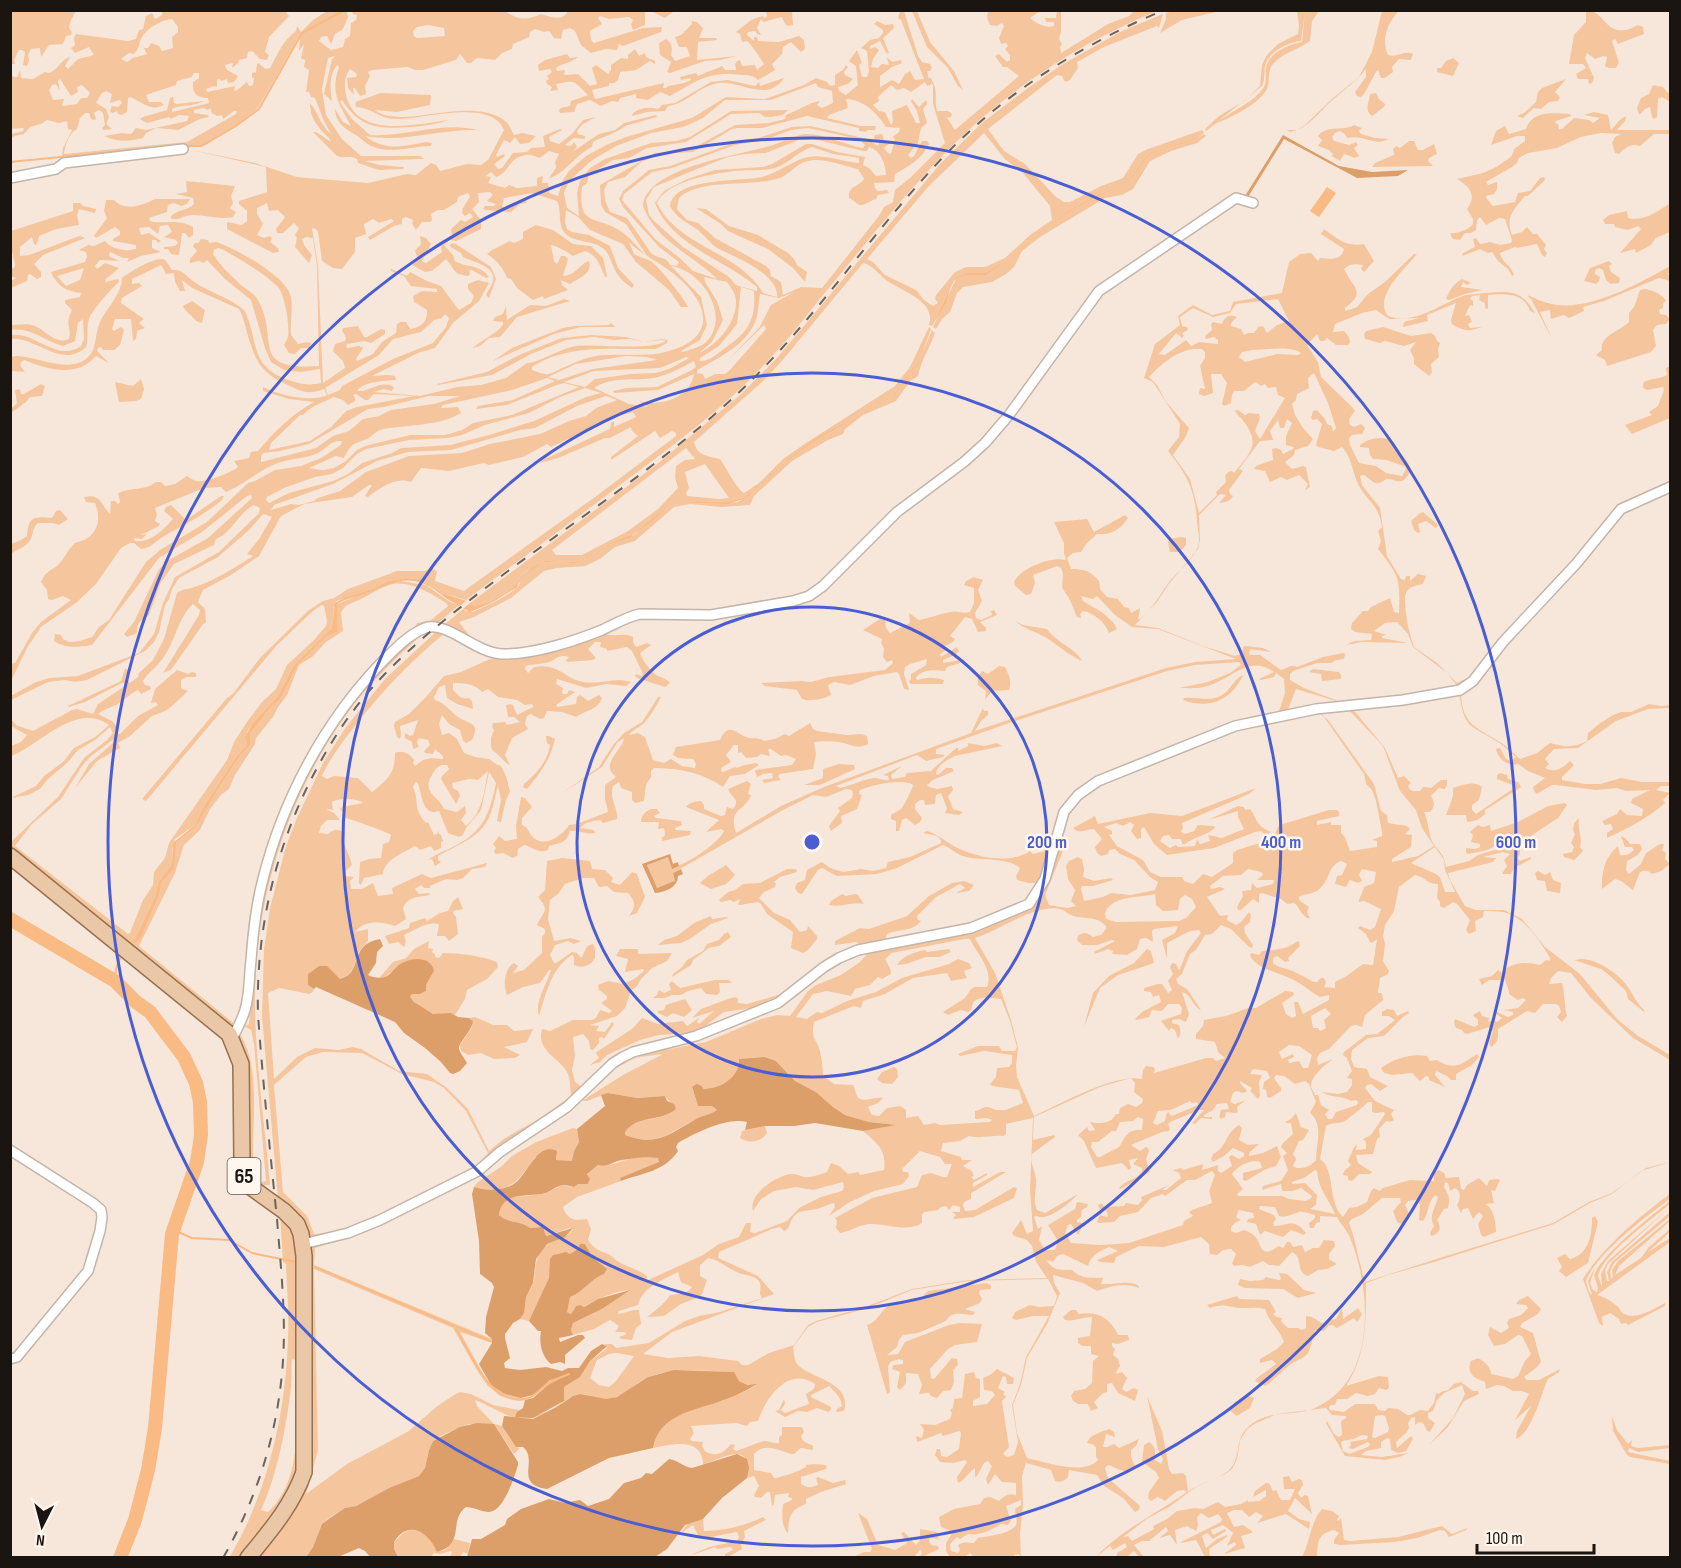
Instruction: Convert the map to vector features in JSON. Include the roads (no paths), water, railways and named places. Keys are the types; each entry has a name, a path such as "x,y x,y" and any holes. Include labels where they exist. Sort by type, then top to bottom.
{"main road":[{"path":"10,856 180,992 232,1039"},
{"name":"65","path":"232,1039 241,1065 242,1162 245,1179 252,1188 292,1218 299,1228 303,1244 304,1472 297,1492 285,1512 248,1557"}],"street":[{"path":"10,178 56,169 64,163 183,149"},
{"path":"232,1039 243,1018 248,994 254,925 262,880 286,812 306,768 329,730 363,682 403,641 427,627 435,627 451,632 476,648 505,654 564,642 600,631 640,614 711,615 793,601 809,596 823,586 862,544 897,512 951,472 985,442 1009,415 1100,291 1236,198 1252,203"},
{"path":"303,1244 348,1233 380,1220 478,1172 500,1152 567,1107 613,1063 633,1052 696,1036 759,1011 778,1002 824,967 858,951 971,928 1029,904 1045,879 1064,812 1078,795 1098,781 1235,726 1316,709 1403,700 1460,690 1473,681 1503,642 1576,564 1621,509 1671,487"},
{"path":"10,1150 93,1203 101,1210 102,1216 88,1271 17,1357 10,1359"}],"waterway":[{"path":"184,146 201,146 236,126 259,109 302,33 345,10"},
{"path":"10,162 142,149"},
{"path":"10,919 115,981 150,1012 184,1057 196,1083 200,1102 201,1135 197,1162 172,1234 155,1428 148,1470 135,1520 120,1558"},
{"path":"115,981 116,969 122,953"},
{"path":"172,1234 178,1232 192,1238 229,1240 252,1253 296,1262"},
{"path":"315,1267 490,1341"},
{"path":"456,1329 475,1365 493,1388 504,1396 516,1399 529,1398 553,1381 569,1374"}],"railway":[{"path":"223,1558 245,1514 263,1468 275,1421 282,1373 284,1315 282,1277 258,1015 258,976 262,937 278,862 306,789 324,755 362,700 398,660 418,642 504,574 670,451 754,378 811,315 918,184 971,130 1048,71 1105,38 1164,10"}]}
